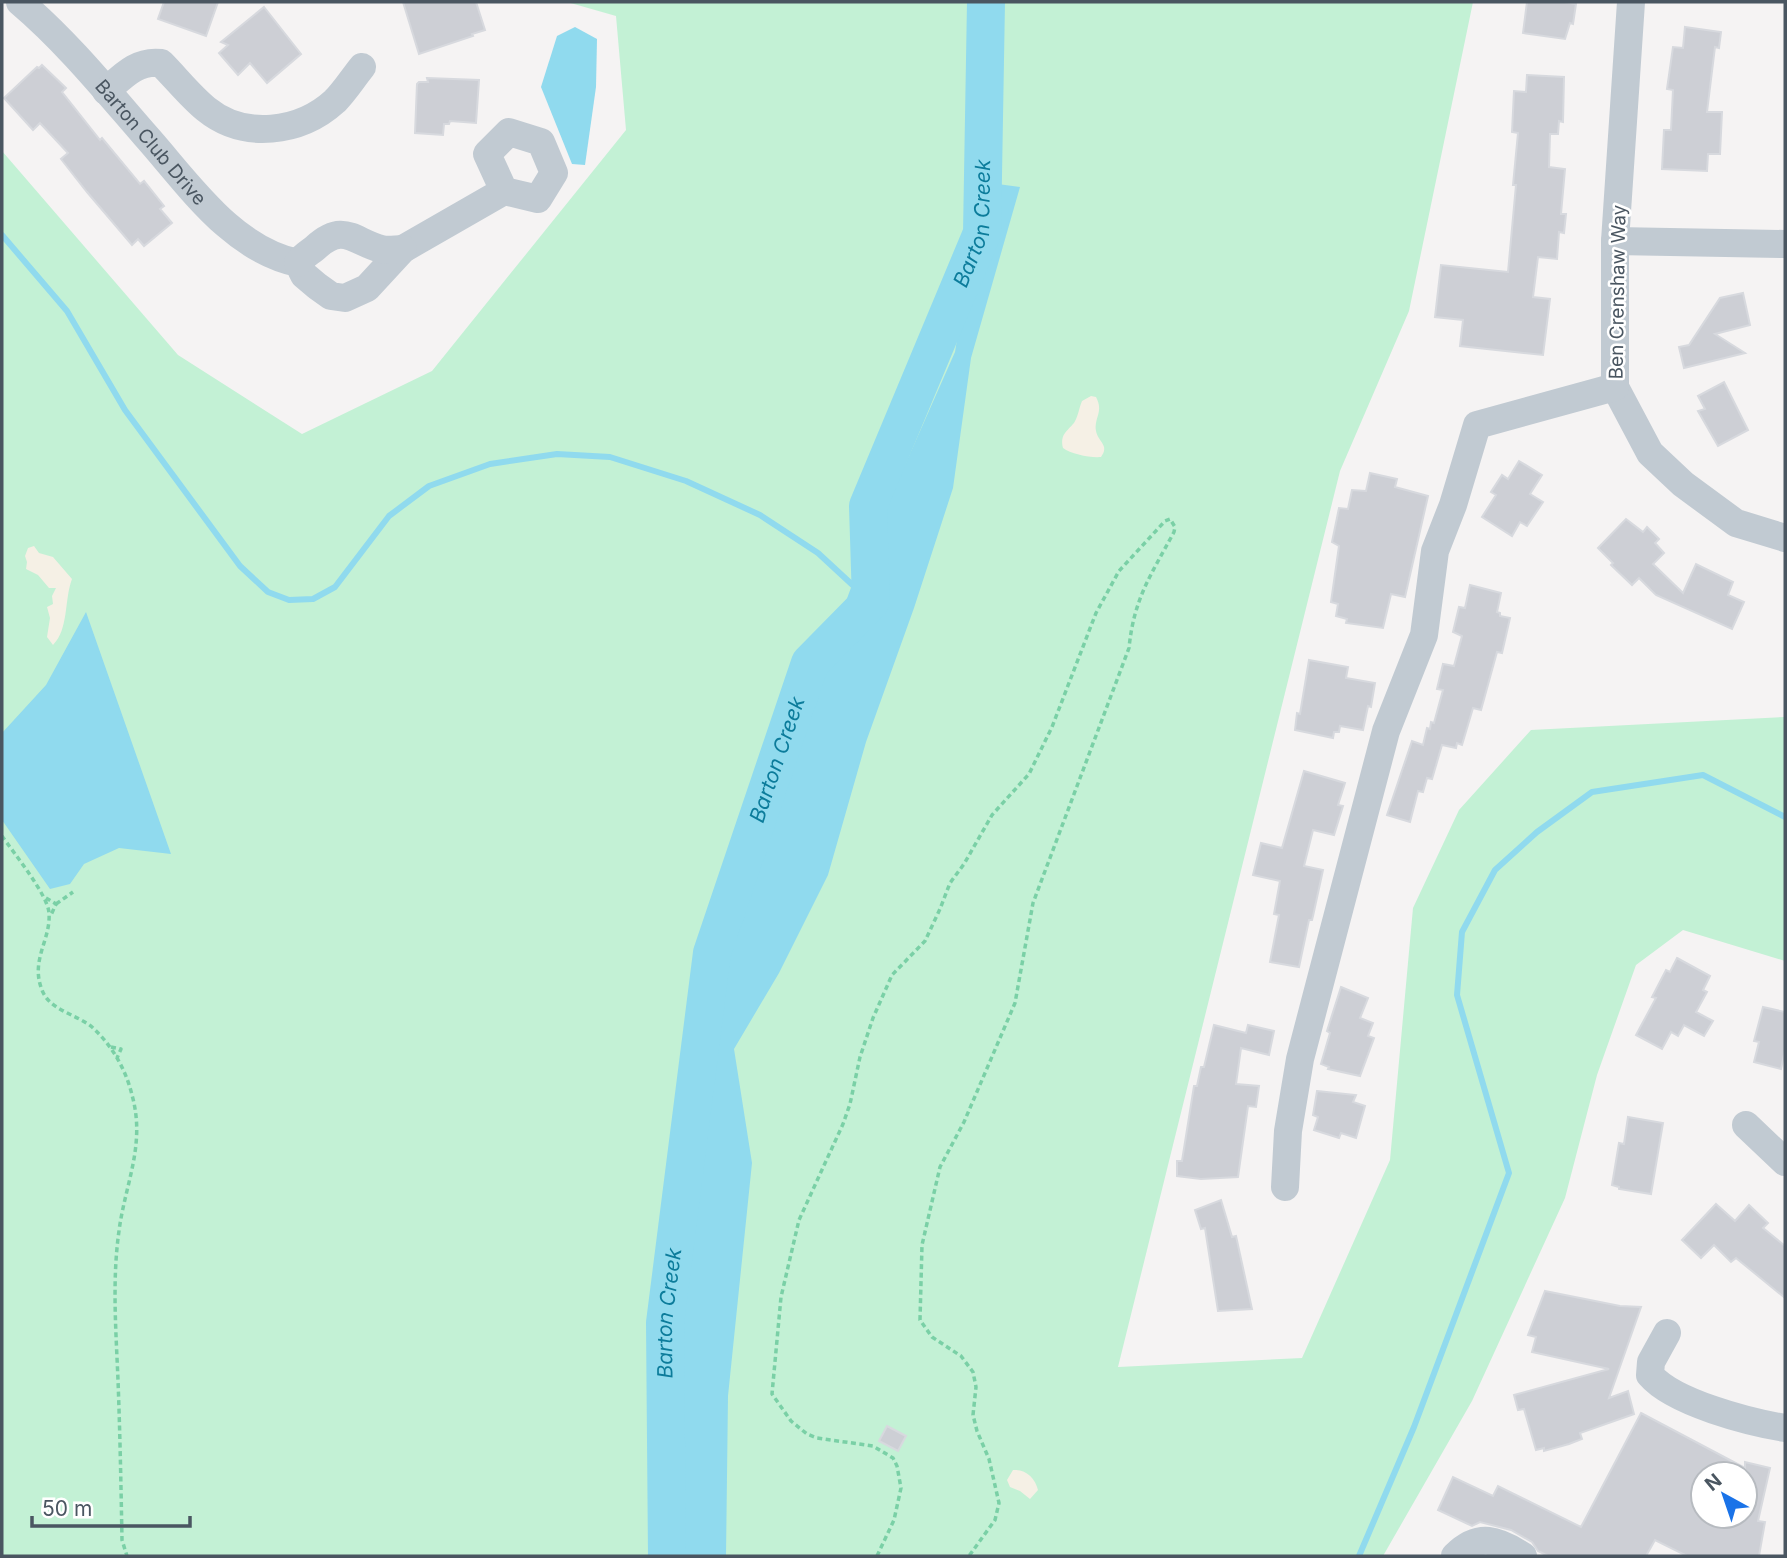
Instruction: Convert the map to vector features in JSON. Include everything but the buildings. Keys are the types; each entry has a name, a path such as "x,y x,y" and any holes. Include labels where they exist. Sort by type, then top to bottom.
{"street":[{"name":"Barton Club Drive","path":"20,2 106,91 216,215 250,243 282,260 298,263 304,275 331,296 345,299 367,289 403,249 504,191"},
{"name":"Ben Crenshaw Way","path":"1631,2 1615,241 1615,387 1650,453 1683,484 1736,523 1785,538"},
{"path":"106,91 143,63 160,63 205,109 240,127 268,129 287,127 320,113 337,99 362,67"},
{"path":"298,263 320,242 333,235 362,239 383,250 403,249"},
{"path":"1615,241 1785,243"},
{"path":"1285,1187 1288,1131 1300,1059 1386,731 1424,635 1435,551 1453,505 1477,425 1615,387"},
{"path":"1746,1125 1785,1162"},
{"path":"1667,1333 1651,1362 1650,1375 1664,1389 1745,1421 1785,1427"},
{"path":"1455,1556 1465,1546 1487,1540 1503,1543 1523,1556"}],"path":[{"path":"877,1556 894,1520 901,1488 893,1458 873,1446 817,1438 807,1434 791,1422 772,1394 783,1287 799,1220 843,1124 864,1044 892,975 925,941 950,883 992,815 1028,774 1039,756 1074,674 1096,613 1119,571 1165,520 1170,519 1175,527 1174,532 1138,599 1129,648 1034,903 1015,1003 964,1122 940,1167 922,1245 920,1321 932,1337 961,1356 973,1372 977,1432 989,1459 999,1503 995,1520 969,1556"},
{"path":"2,836 43,896 49,913 37,962 41,990 46,998 57,1006 91,1026 109,1046 128,1082 136,1112 136,1157 119,1231 115,1309 122,1540 127,1556"},
{"path":"48,920 56,904 74,892"},
{"path":"43,896 56,904"},
{"path":"109,1046 121,1049 117,1058"}],"green space":[{"path":"567,2 1473,2 1409,311 1340,471 1118,1367 1302,1358 1390,1160 1413,908 1459,810 1531,730 1785,717 1785,961 1683,930 1636,965 1597,1075 1565,1198 1472,1401 1383,1556 2,1556 2,151 178,355 302,434 432,371 626,130 616,16"}],"sand":[{"path":"1091,396 1096,397 1099,407 1096,431 1104,446 1101,457 1071,452 1063,448 1062,444 1082,401"},
{"path":"34,546 39,553 53,557 72,579 62,631 53,645 47,637 50,618 47,607 53,604 52,596 56,588 49,588 38,575 26,569 25,556 28,548"},
{"path":"1013,1470 1026,1473 1035,1482 1038,1490 1030,1499 1010,1487 1007,1480"}],"water":[{"path":"575,27 597,39 596,87 585,165 572,164 541,87 557,36"},
{"path":"983,182 1020,187 971,358 953,488 866,742 828,875 779,973 734,1049 752,1163 728,1396 726,1556 678,1556 675,1357 680,1291 677,1260 686,1134 722,968 801,723 852,585 955,352"},
{"path":"86,612 171,854 119,848 84,864 70,884 50,889 2,820 2,733 46,685"}],"waterway":[{"name":"Barton Creek","path":"667,1556 665,1323 712,953 810,663 871,601 868,506 982,233 986,2"},
{"path":"2,235 67,311 125,410 240,566 268,592 289,600 313,599 335,587 389,516 429,486 490,464 557,454 610,457 686,481 760,515 818,553 858,590"},
{"path":"1359,1556 1414,1427 1509,1173 1457,995 1462,932 1495,870 1537,832 1592,792 1703,775 1785,817"}]}
